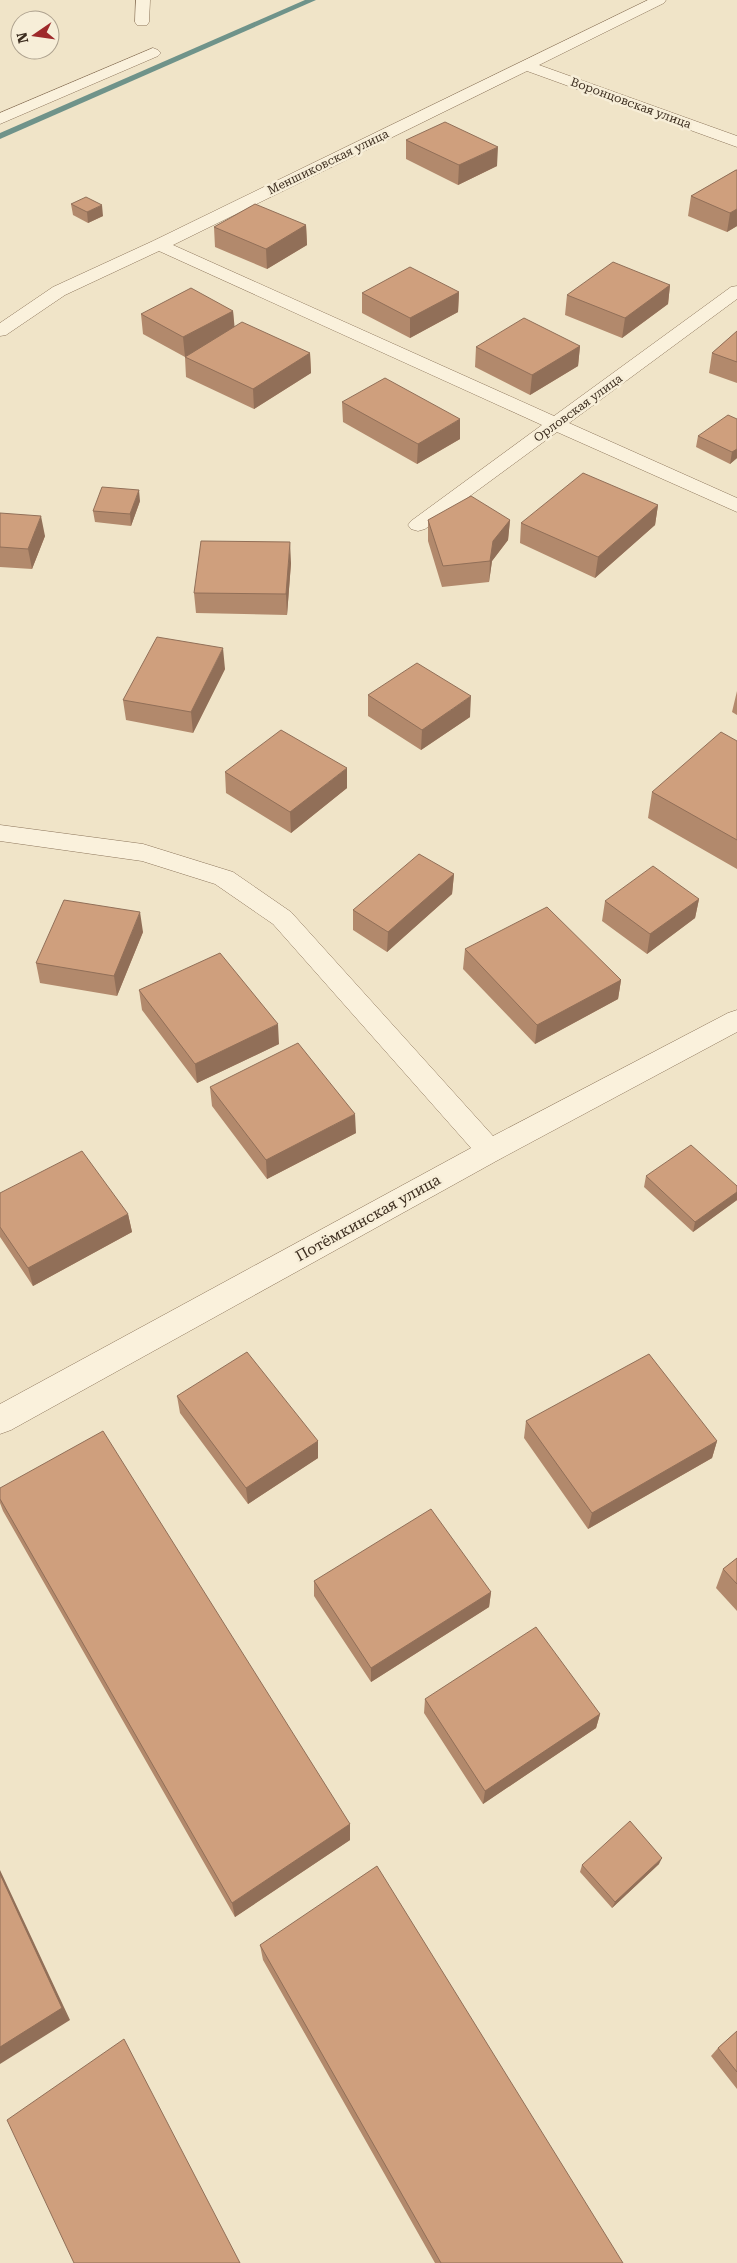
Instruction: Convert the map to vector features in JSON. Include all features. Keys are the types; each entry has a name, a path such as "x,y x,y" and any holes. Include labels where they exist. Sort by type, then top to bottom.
{"street":[{"path":"142,0 142,22"},
{"name":"Меншиковская улица","path":"0,331 59,291 159,245 659,0"},
{"path":"0,119 153,53"},
{"name":"Воронцовская улица","path":"526,65 737,142"},
{"path":"159,245 737,506"},
{"name":"Орловская улица","path":"418,525 737,291"},
{"path":"0,833 143,852 224,878 282,918 490,1151"},
{"name":"Потёмкинская улица","path":"0,1420 490,1151 737,1020"}],"building":[{"path":"445,122 498,147 459,165 406,140"},
{"path":"736,170 737,209 730,213 691,196"},
{"path":"86,197 102,205 87,212 71,204"},
{"path":"255,204 306,225 266,249 214,227"},
{"path":"613,262 670,285 625,318 567,295"},
{"path":"410,267 459,292 410,318 362,293"},
{"path":"191,288 233,311 183,337 141,314"},
{"path":"524,318 580,346 532,375 476,347"},
{"path":"242,322 310,353 253,389 185,357"},
{"path":"737,331 737,362 712,353"},
{"path":"385,378 460,419 418,444 342,402"},
{"path":"728,415 737,419 737,449 732,452 698,436"},
{"path":"583,473 658,505 598,557 521,523"},
{"path":"102,487 139,490 130,514 93,511"},
{"path":"471,496 510,520 493,541 490,561 443,566 428,520"},
{"path":"0,513 41,516 28,549 0,547"},
{"path":"201,541 290,542 286,594 194,593"},
{"path":"157,637 223,648 191,712 123,700"},
{"path":"417,663 471,696 422,730 368,695"},
{"path":"281,730 347,768 290,812 225,772"},
{"path":"721,732 737,741 737,840 652,792"},
{"path":"419,854 454,874 388,932 353,910"},
{"path":"653,866 699,899 650,934 605,901"},
{"path":"64,900 140,912 114,976 36,963"},
{"path":"547,907 621,980 537,1025 465,949"},
{"path":"220,953 278,1024 195,1064 139,990"},
{"path":"298,1043 355,1114 266,1160 210,1087"},
{"path":"691,1145 737,1186 737,1192 695,1222 646,1176"},
{"path":"82,1151 128,1214 28,1268 0,1227 0,1193"},
{"path":"247,1352 318,1441 246,1488 177,1396"},
{"path":"649,1354 717,1441 592,1513 526,1421"},
{"path":"103,1431 350,1824 232,1903 0,1499 0,1488"},
{"path":"431,1509 491,1592 371,1668 314,1581"},
{"path":"737,1558 737,1584 723,1569"},
{"path":"536,1627 600,1714 485,1791 425,1699"},
{"path":"630,1821 662,1858 615,1902 582,1865"},
{"path":"377,1866 623,2263 441,2263 260,1945"},
{"path":"0,1874 62,2008 0,2047"},
{"path":"737,2031 737,2072 718,2048"},
{"path":"124,2039 240,2263 74,2263 7,2120"}],"waterway":[{"path":"0,136 312,0"}]}
